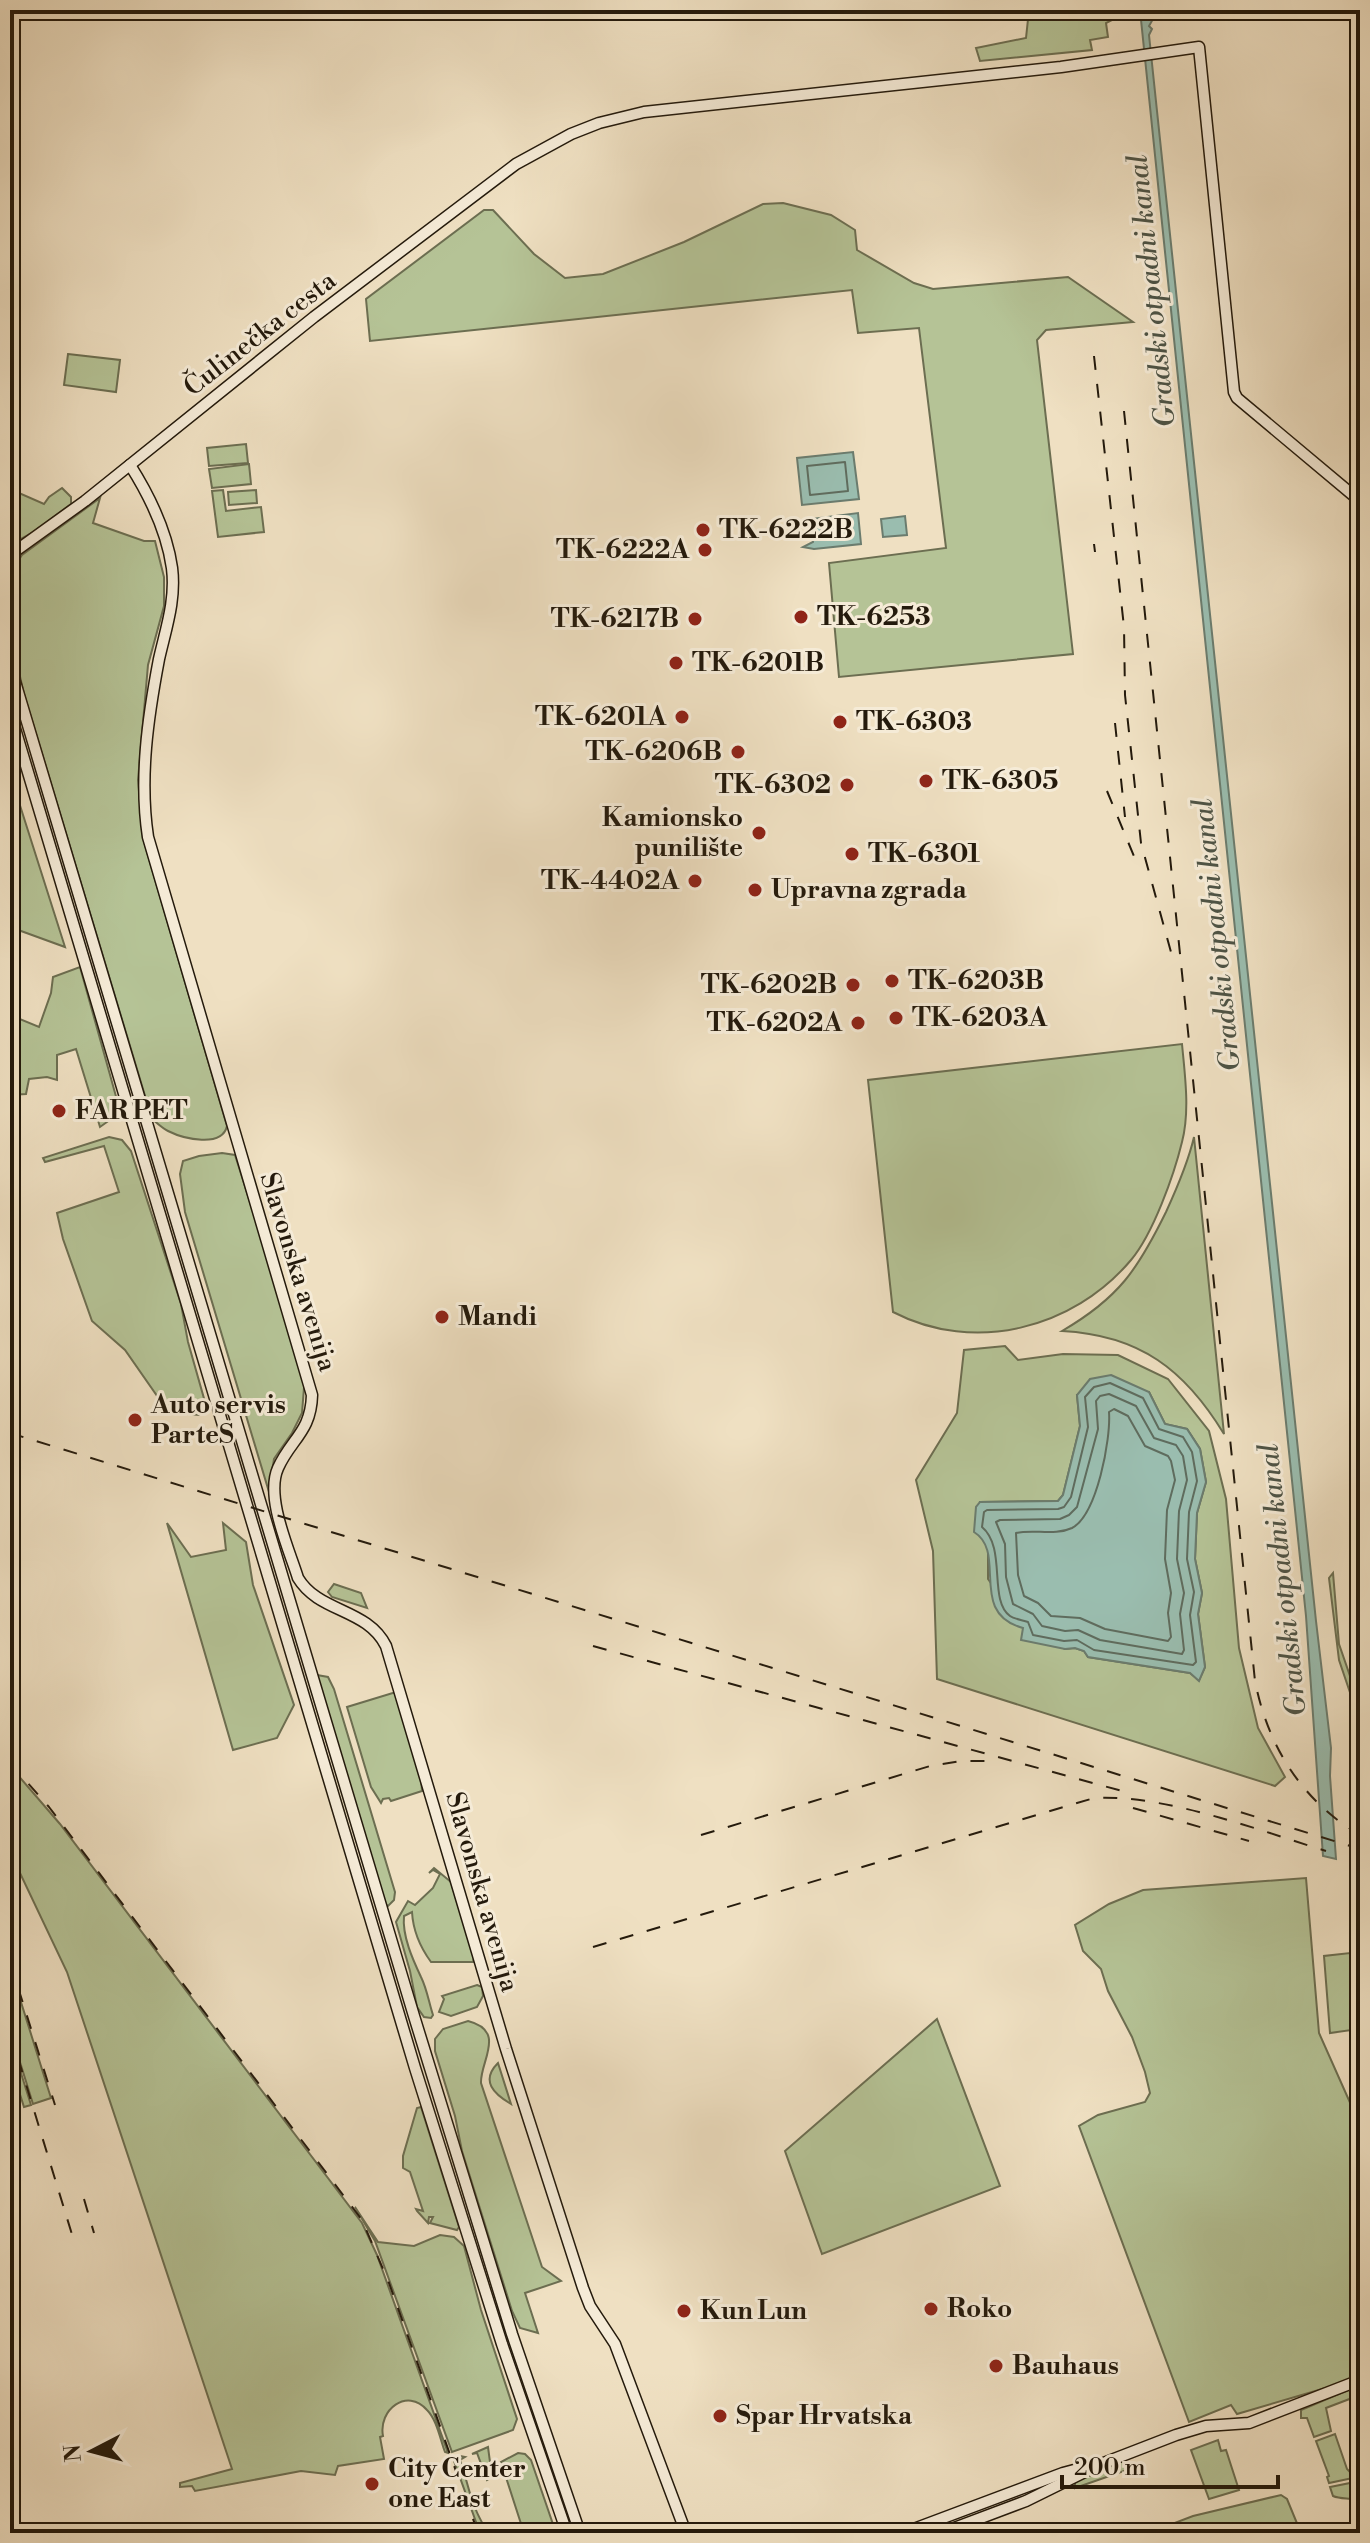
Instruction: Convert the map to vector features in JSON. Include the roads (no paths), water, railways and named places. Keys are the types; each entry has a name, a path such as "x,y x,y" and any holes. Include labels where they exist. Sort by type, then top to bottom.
{"street":[{"name":"Čulinečka cesta","path":"12,553 130,465 326,308 505,172 540,149 586,127 644,112 1061,67 1199,47 1237,398 1360,501"},
{"name":"Slavonska avenija","path":"130,465 162,530 172,567 172,599 155,682 143,789 148,837 312,1395 305,1429 278,1467 275,1477 275,1498 284,1533 298,1578 309,1594 371,1626 386,1646 506,2049 583,2288 590,2306 615,2344 686,2533"},
{"path":"10,665 410,2005 512,2334 580,2533"},
{"path":"10,712 420,2083 502,2344 567,2533"},
{"path":"941,2533 1026,2501 1101,2464 1196,2428 1249,2423 1360,2380"},
{"path":"903,2533 1063,2473 1101,2464"}],"water":[{"path":"1140,10 1158,10 1149,26 1152,29 1149,35 1331,1748 1336,1859 1323,1856 1306,1616"},
{"path":"853,452 859,499 802,505 797,458"},
{"path":"858,513 861,544 814,549 803,547 813,542 811,519"},
{"path":"905,516 907,535 883,537 881,519"},
{"path":"1111,1375 1149,1392 1165,1424 1187,1429 1200,1449 1206,1482 1197,1513 1195,1559 1202,1593 1198,1614 1205,1667 1199,1681 1190,1673 1088,1657 1084,1651 1075,1648 1065,1649 1021,1640 1023,1628 1006,1620 996,1610 992,1597 988,1554 984,1542 974,1532 976,1507 980,1502 1058,1501 1063,1495 1080,1426 1077,1395 1090,1379"}],"railway":[{"path":"1094,356 1124,627 1125,695 1141,843 1171,952"},
{"path":"1124,411 1255,1681 1269,1728 1291,1770 1321,1806 1360,1835"},
{"path":"1094,544 1095,552"},
{"path":"1115,723 1125,817"},
{"path":"1107,791 1138,866"},
{"path":"10,1433 1360,1849"},
{"path":"593,1646 1122,1791"},
{"path":"701,1835 930,1766 990,1761"},
{"path":"10,1763 49,1807 362,2220 389,2283 478,2533"},
{"path":"593,1947 1094,1798 1121,1798 1180,1807 1326,1851"},
{"path":"1133,1808 1249,1841"},
{"path":"10,1962 55,2105"},
{"path":"10,2032 74,2241"},
{"path":"84,2199 94,2233"}],"place":[{"name":"TK-6222B","path":"703,530"},
{"name":"TK-6222A","path":"705,550"},
{"name":"TK-6253","path":"801,617"},
{"name":"TK-6217B","path":"695,619"},
{"name":"TK-6201B","path":"676,663"},
{"name":"TK-6201A","path":"682,717"},
{"name":"TK-6303","path":"840,722"},
{"name":"TK-6206B","path":"738,752"},
{"name":"TK-6305","path":"926,781"},
{"name":"TK-6302","path":"847,785"},
{"name":"Kamionsko punilište","path":"759,833"},
{"name":"TK-6301","path":"852,854"},
{"name":"TK-4402A","path":"695,881"},
{"name":"Upravna zgrada","path":"755,890"},
{"name":"TK-6203B","path":"892,981"},
{"name":"TK-6202B","path":"853,985"},
{"name":"TK-6203A","path":"896,1018"},
{"name":"TK-6202A","path":"858,1023"},
{"name":"FAR PET","path":"59,1111"},
{"name":"Mandi","path":"442,1317"},
{"name":"Auto servis ParteS","path":"135,1420"},
{"name":"Roko","path":"931,2309"},
{"name":"Kun Lun","path":"684,2311"},
{"name":"Bauhaus","path":"996,2366"},
{"name":"Spar Hrvatska","path":"720,2416"},
{"name":"City Center one East","path":"372,2484"}],"water label":[{"name":"Gradski otpadni kanal","path":"1152,291"},
{"name":"Gradski otpadni kanal","path":"1217,935"},
{"name":"Gradski otpadni kanal","path":"1283,1580"}]}
